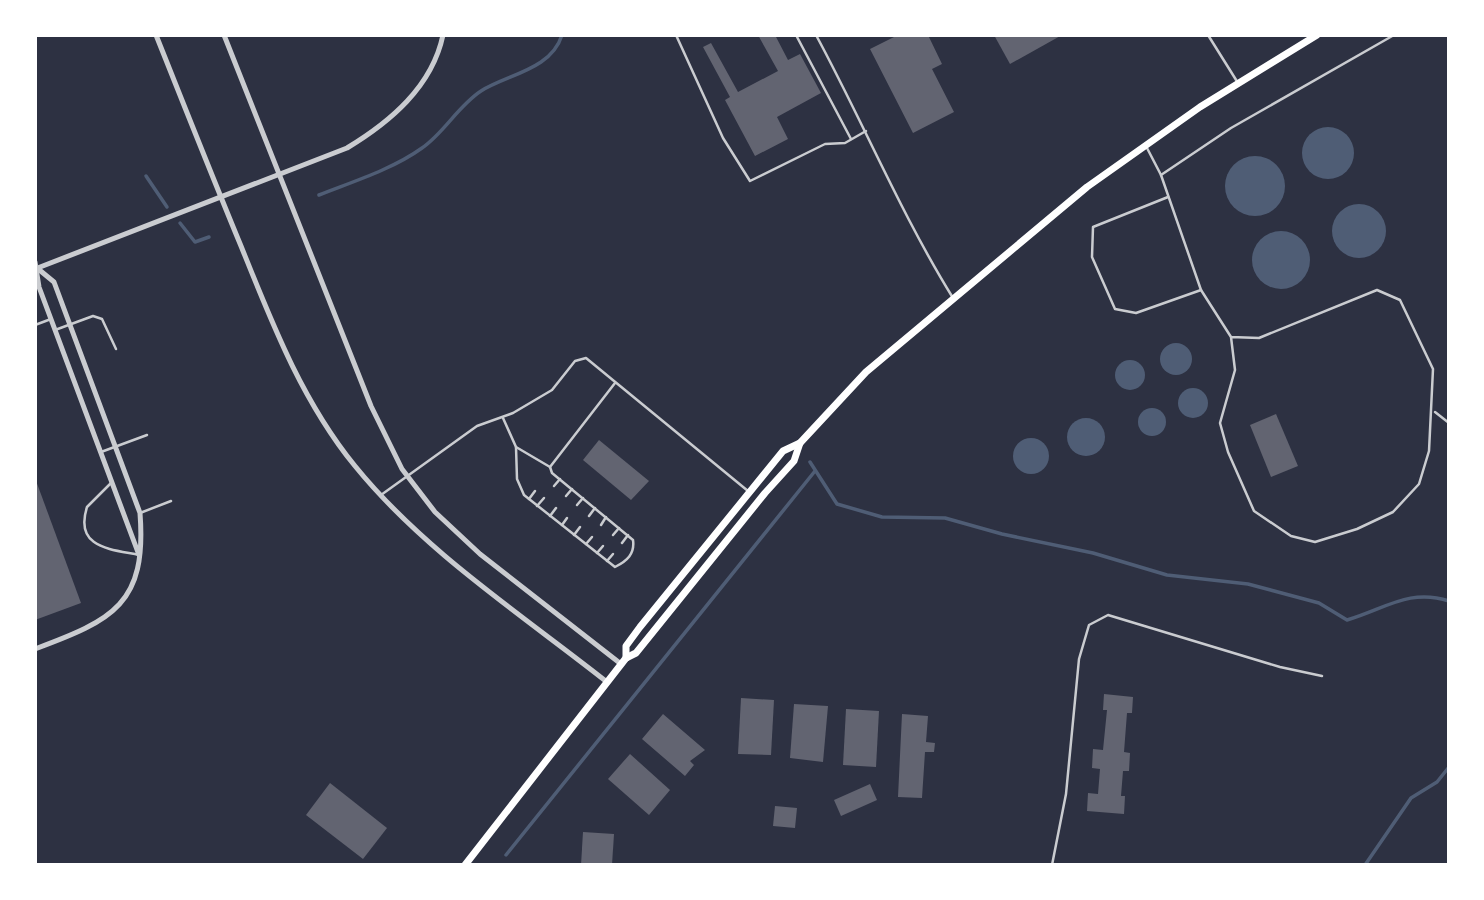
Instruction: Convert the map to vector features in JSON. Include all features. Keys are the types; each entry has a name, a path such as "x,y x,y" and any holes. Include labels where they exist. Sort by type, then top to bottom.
{"main road":[{"path":"623,661 626,646 640,627 783,451 800,443 866,372 1015,244 1145,145 1238,83 1317,35"},
{"path":"465,865 623,661 636,653 794,461 800,443"}],"street":[{"path":"156,35 276,334 302,385 337,442 381,495 434,545 607,682"},
{"path":"223,35 371,406 407,475 435,512 480,554 623,661"},
{"path":"36,266 347,148 391,118 429,73 443,35"},
{"path":"36,266 39,287 140,555"},
{"path":"35,649 86,630 105,619 127,598 137,576 142,538 141,513 54,282 36,266"}],"lane":[{"path":"676,35 723,138 750,181 825,144 845,143 866,131"},
{"path":"796,35 851,139"},
{"path":"816,35 866,131 916,239 953,298"},
{"path":"1208,35 1238,83"},
{"path":"1161,175 1242,122 1394,35"},
{"path":"1145,145 1170,197 1201,290 1231,337 1235,370 1220,423 1228,452 1254,511 1291,536 1315,542 1357,529 1393,512 1419,484 1429,451 1433,369 1400,300 1377,290 1259,338 1231,337"},
{"path":"1170,197 1093,227 1092,257 1115,309 1136,313 1201,290"},
{"path":"55,330 93,316 102,319 116,349"},
{"path":"35,325 51,319"},
{"path":"381,495 477,426 503,416 552,390 575,361 586,358 749,492"},
{"path":"546,480 551,473 550,467 615,383"},
{"path":"1433,411 1449,423"},
{"path":"503,416 516,447 517,479 529,499 615,567 626,561 634,548 633,540 551,473"},
{"path":"101,452 147,435"},
{"path":"516,447 550,467"},
{"path":"554,486 560,479"},
{"path":"112,482 87,507 85,528 89,539 99,547 140,555"},
{"path":"566,496 572,489"},
{"path":"529,499 536,491"},
{"path":"537,506 544,498"},
{"path":"577,505 583,498"},
{"path":"141,513 171,501"},
{"path":"550,516 556,508"},
{"path":"589,516 595,508"},
{"path":"601,525 606,517"},
{"path":"562,525 567,518"},
{"path":"574,535 580,527"},
{"path":"613,535 619,528"},
{"path":"622,542 628,535"},
{"path":"586,544 592,537"},
{"path":"597,553 603,546"},
{"path":"607,561 612,554"},
{"path":"1052,865 1066,794 1079,659 1089,625 1108,615 1280,667 1322,676"}],"water":[{"path":"1328,127 1338,129 1346,135 1352,143 1352,163 1346,171 1338,177 1328,179 1318,177 1310,171 1304,163 1302,153 1304,143 1310,135 1318,129"},
{"path":"1249,156 1261,156 1277,164 1283,174 1283,198 1277,208 1261,216 1249,216 1233,208 1225,192 1225,180 1233,164"},
{"path":"1359,204 1378,212 1386,231 1378,250 1359,258 1340,250 1332,231 1340,212"},
{"path":"1281,231 1292,233 1305,244 1310,260 1308,271 1297,284 1281,289 1270,287 1257,276 1252,260 1254,249 1265,236"},
{"path":"1176,343 1187,348 1192,359 1187,370 1176,375 1165,370 1160,359 1165,348"},
{"path":"1130,360 1141,364 1145,375 1141,386 1130,390 1119,386 1115,375 1119,364"},
{"path":"1193,388 1204,392 1208,403 1204,414 1193,418 1182,414 1178,403 1182,392"},
{"path":"1152,408 1162,412 1166,422 1162,432 1152,436 1142,432 1138,422 1142,412"},
{"path":"1086,418 1100,423 1105,437 1100,451 1086,456 1072,451 1067,437 1072,423"},
{"path":"1031,438 1044,443 1049,456 1044,469 1031,474 1018,469 1013,456 1018,443"}],"building":[{"path":"758,35 775,35 788,60 800,54 821,93 777,117 788,139 755,156 725,100 730,97 703,47 711,43 738,92 778,71"},
{"path":"898,35 928,35 942,64 932,69 954,112 913,133 870,49"},
{"path":"994,35 1062,35 1010,64"},
{"path":"1276,414 1298,466 1271,477 1250,425"},
{"path":"599,440 649,481 631,500 583,460"},
{"path":"35,478 81,603 35,620"},
{"path":"1104,694 1133,697 1132,713 1127,713 1124,752 1130,753 1129,771 1123,771 1121,796 1125,796 1124,814 1087,811 1088,793 1098,794 1100,769 1092,768 1093,749 1103,750 1107,710 1103,710"},
{"path":"741,698 774,700 771,755 738,754"},
{"path":"794,704 828,706 823,762 790,758"},
{"path":"846,709 879,711 876,767 843,765"},
{"path":"663,714 705,750 690,761 694,765 685,776 642,739"},
{"path":"902,714 928,716 926,742 935,743 934,752 925,752 922,798 898,797"},
{"path":"630,754 670,790 649,815 608,779"},
{"path":"330,783 387,828 363,859 306,815"},
{"path":"870,784 877,800 841,816 834,800"},
{"path":"775,806 797,808 795,828 773,826"},
{"path":"583,832 614,834 612,865 581,865"}],"waterway":[{"path":"319,195 411,156 430,142 465,104 481,91 539,64 556,47 562,35"},
{"path":"146,176 167,207"},
{"path":"180,223 195,242 209,237"},
{"path":"810,462 837,504 882,517 945,518 1002,534 1093,553 1167,575 1248,584 1319,603 1347,620 1409,598 1449,601"},
{"path":"506,855 815,471"},
{"path":"1365,865 1411,798 1437,782 1449,767"}]}
